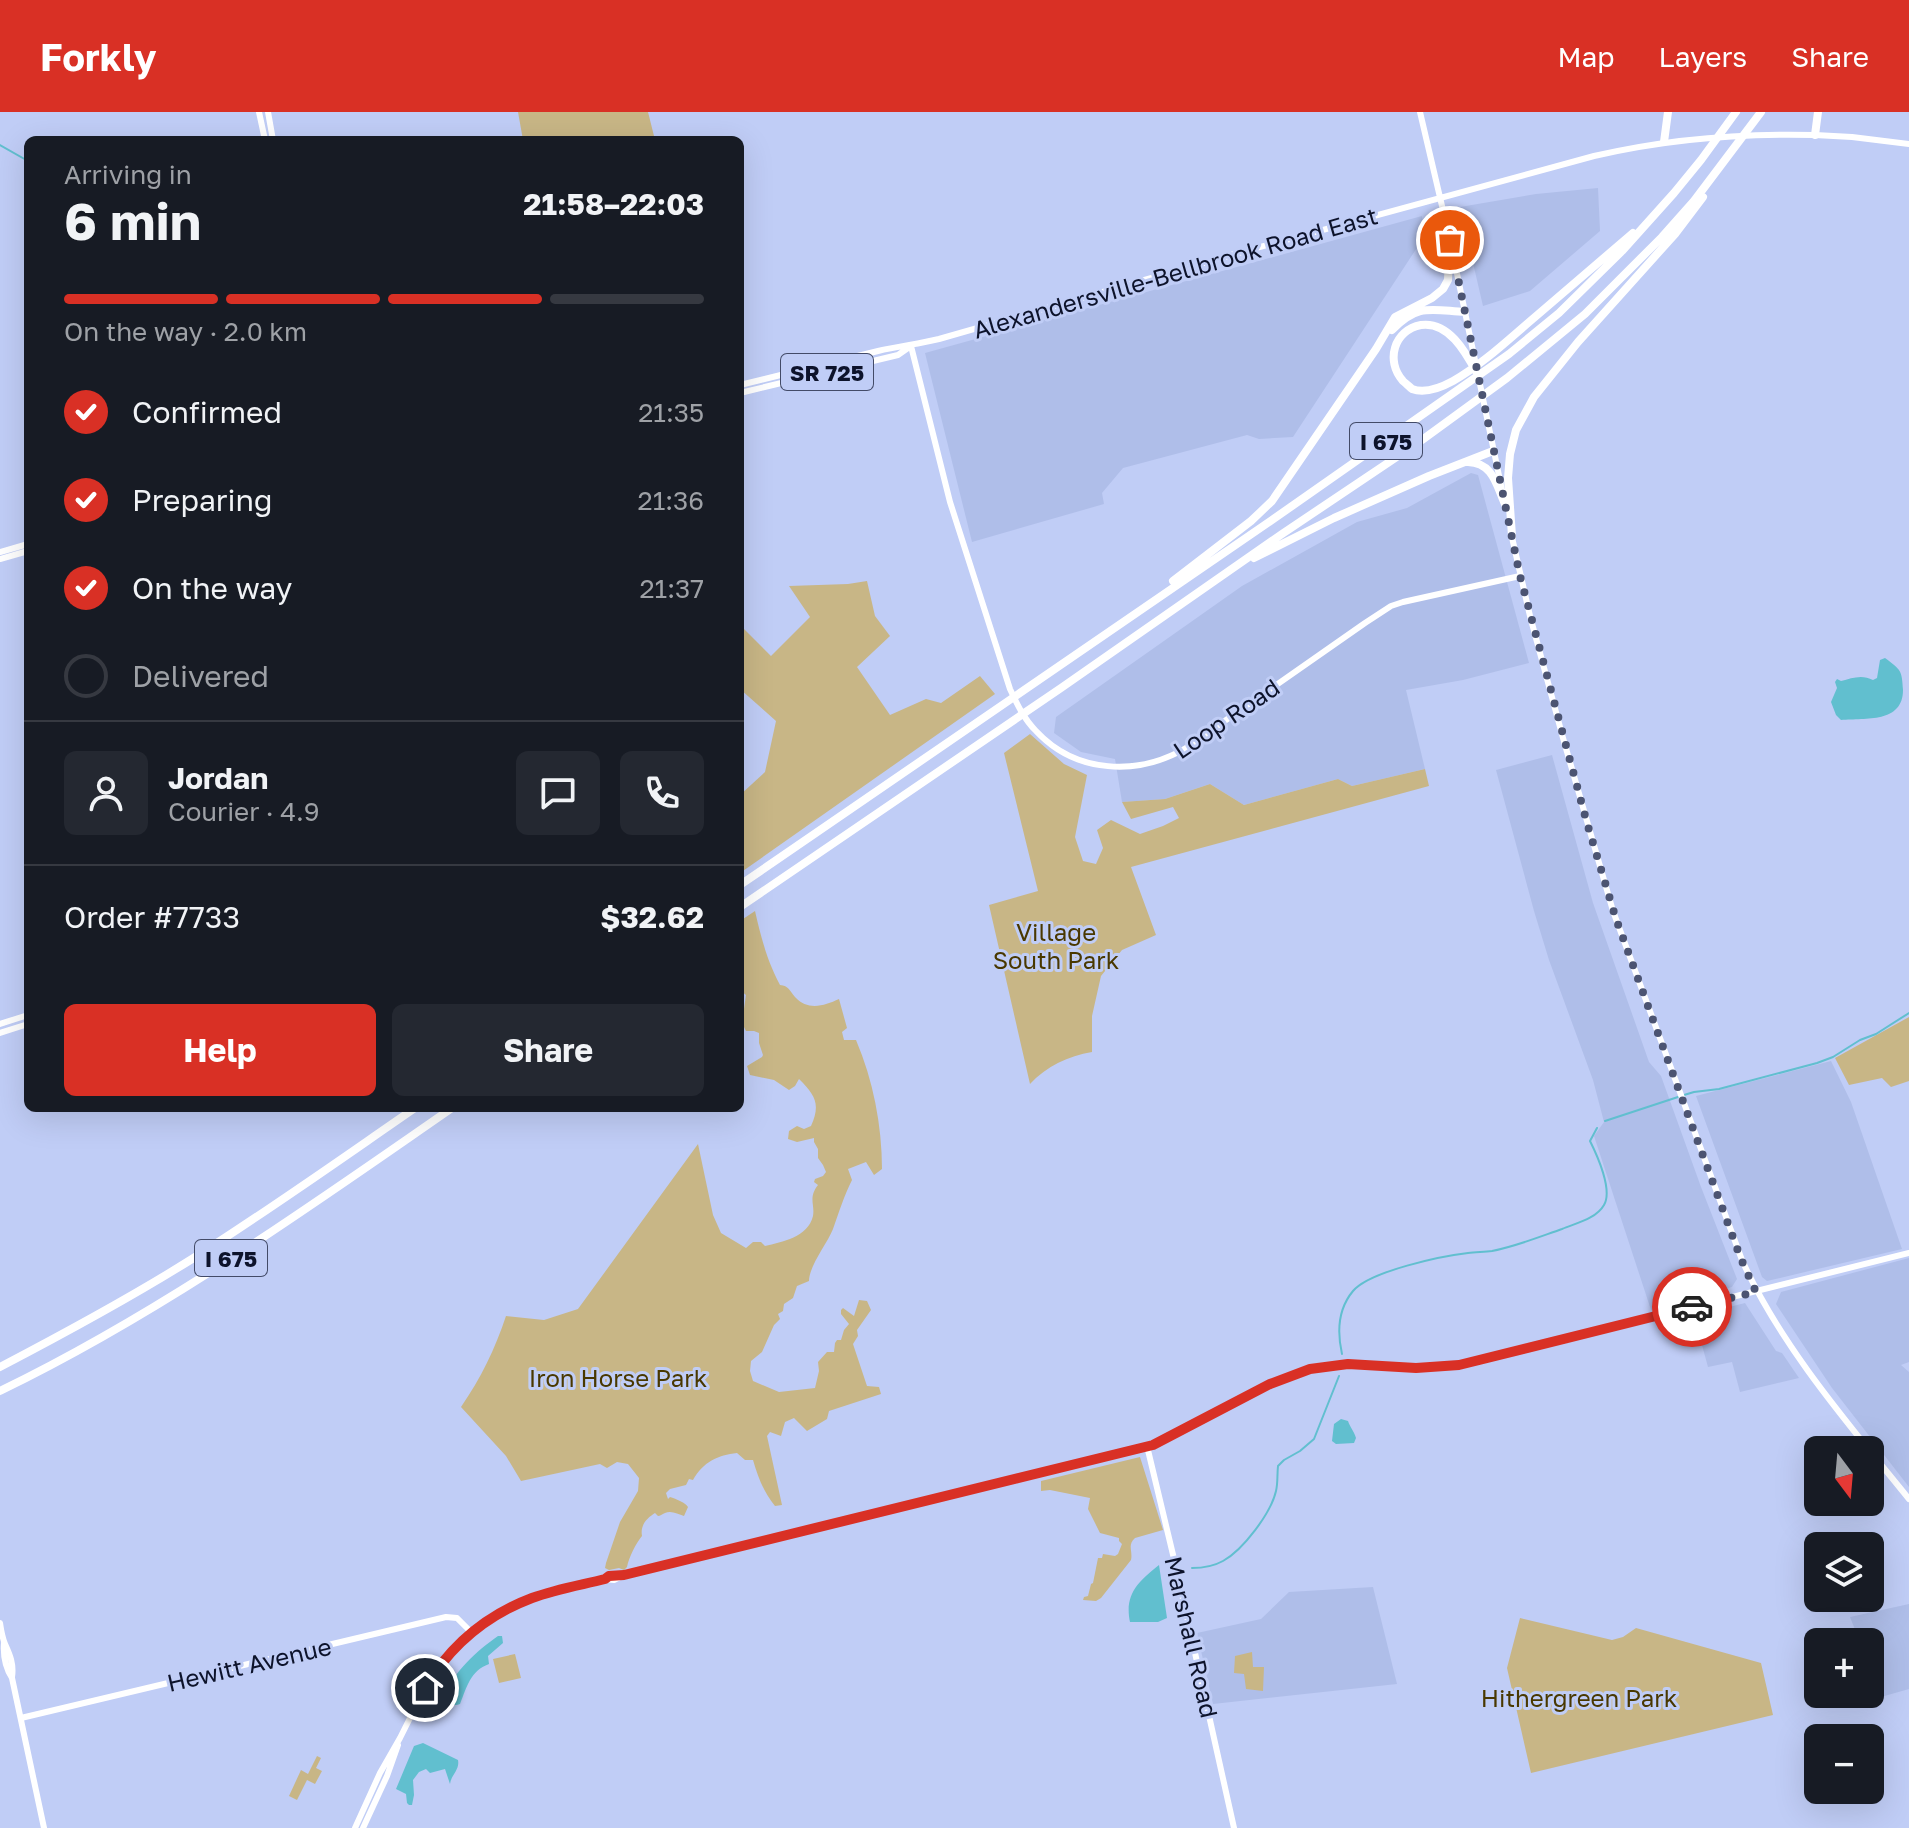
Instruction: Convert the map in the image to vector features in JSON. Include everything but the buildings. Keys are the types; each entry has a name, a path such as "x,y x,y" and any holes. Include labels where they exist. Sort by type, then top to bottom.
{"highway":[{"path":"1664,142 1668,112"},
{"name":"I 675","path":"744,882 1509,354 1596,278 1701,160 1736,112"},
{"name":"I 675","path":"744,904 1422,440 1507,378 1585,314 1662,237 1694,201 1761,112"},
{"path":"1815,135 1818,112"},
{"path":"1512,536 1508,478 1510,454 1516,430 1534,397 1578,342 1695,210 1726,160"},
{"path":"1477,373 1470,352 1443,329 1429,324 1412,327 1400,336 1393,350 1393,365 1411,389 1428,390 1443,386 1459,377 1502,345 1657,211"},
{"path":"1092,643 1262,511 1280,491 1395,317 1443,289 1448,280 1450,240"},
{"path":"1379,344 1402,320 1414,313 1426,310 1465,312"},
{"path":"1238,564 1334,518 1493,451"},
{"path":"1463,462 1485,466 1505,504"},
{"name":"I 675","path":"0,1367 190,1260 409,1112"},
{"name":"I 675","path":"0,1391 82,1350 204,1277 446,1112"}],"main road":[{"path":"259,112 264,136"},
{"path":"268,112 272,136"},
{"path":"1420,112 1450,240 1470,352"},
{"name":"Alexandersville-Bellbrook Road East","path":"744,392 871,353 911,346 1594,156 1664,142 1778,134 1852,137 1909,144"},
{"name":"Loop Road","path":"911,346 950,502 1005,675 1022,713 1035,731 1061,751 1091,763 1123,767 1155,763 1186,748 1391,606 1520,576"},
{"path":"1477,373 1520,576 1613,911 1741,1259 1756,1292 1775,1322 1824,1391 1909,1499"},
{"name":"Alexandersville-Bellbrook Road East","path":"744,385 771,382"},
{"path":"0,552 24,548"},
{"path":"0,559 24,548"},
{"path":"0,1024 24,1016"},
{"path":"0,1033 24,1025"},
{"path":"355,1828 380,1773 432,1676 448,1655 472,1633 504,1611 533,1598 1153,1445 1270,1384 1310,1369 1348,1364 1416,1368 1459,1365 1909,1253"},
{"name":"Marshall Road","path":"1147,1446 1234,1828"},
{"name":"Hewitt Avenue","path":"21,1718 446,1617 457,1618 472,1633"},
{"path":"0,1623 5,1662 12,1678 44,1828"},
{"path":"363,1828 387,1776 400,1738"}],"shaded area":[{"path":"1598,188 1600,231 1530,291 1483,306 1460,207 1536,194"},
{"path":"1422,216 1424,237 1293,437 1259,439 1247,435 1123,468 1102,493 1104,504 972,542 925,353"},
{"path":"1471,473 1478,475 1529,663 1463,680 1406,690 1425,769 1352,786 1338,779 1244,805 1210,784 1165,799 1122,802 1115,759 1081,752 1054,733 1056,717 1242,586 1357,522 1407,508"},
{"path":"1885,658 1901,674 1903,690 1897,708 1881,717 1841,720 1831,702 1837,679 1861,677 1873,680 1877,678 1880,660"},
{"path":"1552,755 1593,903 1649,1062 1661,1076 1737,1279 1732,1287 1651,1310 1594,1136 1604,1122 1593,1080 1549,960 1496,770"},
{"path":"1831,1061 1851,1102 1902,1249 1767,1281 1762,1277 1696,1096"},
{"path":"1909,1258 1909,1362 1901,1365 1909,1372 1909,1487 1884,1455 1884,1436 1869,1436 1832,1388 1776,1304 1781,1292"},
{"path":"1745,1303 1776,1351 1782,1353 1799,1378 1740,1392 1732,1362 1708,1367 1694,1316"},
{"path":"1341,1419 1348,1421 1356,1438 1354,1443 1336,1444 1332,1441 1334,1424"},
{"path":"1159,1565 1167,1618 1158,1622 1130,1622 1131,1596"},
{"path":"1373,1587 1397,1684 1213,1704 1197,1633 1261,1619 1289,1592"},
{"path":"1909,1604 1909,1689 1884,1696 1884,1628 1854,1628 1850,1617 1884,1612"},
{"path":"498,1636 502,1636 503,1643 488,1656 489,1664 473,1675 460,1704 450,1703 445,1698 459,1671"},
{"path":"423,1743 458,1760 458,1767 450,1784 445,1769 419,1772 413,1780 414,1795 412,1805 409,1805 406,1794 396,1789 414,1746"}],"green space":[{"path":"518,112 648,112 654,136 522,136"},
{"path":"867,581 875,616 890,636 857,667 890,715 926,699 941,703 980,676 995,694 744,870 744,791 765,772 776,721 744,693 744,629 771,656 810,617 789,586"},
{"name":"Village South Park","path":"1030,734 1064,764 1087,775 1075,837 1083,861 1096,864 1103,848 1097,830 1111,820 1140,834 1179,818 1173,807 1131,819 1122,802 1165,799 1210,784 1244,805 1338,779 1352,786 1425,769 1429,786 1131,867 1156,935 1122,950 1101,976 1092,1016 1092,1052 1058,1063 1030,1084 989,905 1038,891 1004,753"},
{"name":"Iron Horse Park","path":"755,911 768,958 780,985 811,1006 839,999 847,1028 842,1032 844,1040 856,1040 872,1087 882,1169 874,1175 866,1162 848,1169 852,1180 809,1281 797,1286 793,1298 784,1304 783,1311 778,1314 780,1319 762,1352 751,1361 750,1371 753,1381 779,1392 815,1388 818,1362 827,1352 834,1352 835,1343 841,1340 849,1324 841,1310 843,1308 854,1316 859,1300 867,1301 871,1310 857,1330 858,1336 853,1344 867,1386 879,1387 881,1394 829,1411 827,1419 807,1431 794,1418 785,1422 781,1436 770,1432 767,1436 782,1505 775,1506 767,1495 753,1460 745,1460 737,1453 717,1458 701,1468 686,1485 666,1493 668,1499 680,1501 688,1507 684,1516 670,1512 652,1515 643,1525 642,1536 627,1567 624,1570 609,1570 605,1568 606,1563 620,1522 638,1491 639,1478 628,1464 617,1462 607,1468 600,1464 521,1481 506,1456 461,1407 487,1363 506,1316 544,1320 578,1309 698,1144 713,1215 721,1233 746,1248 753,1242 761,1242 765,1246 800,1234 810,1223 813,1194 818,1185 814,1182 826,1172 818,1158 814,1138 797,1142 788,1139 789,1131 797,1126 804,1129 811,1126 816,1112 815,1100 799,1079 789,1090 774,1080 750,1075 747,1066 763,1055 759,1033 746,1031 744,1027 744,918"},
{"path":"1909,1017 1909,1081 1891,1087 1882,1078 1849,1085 1835,1058"},
{"path":"1140,1457 1163,1530 1135,1538 1131,1546 1131,1560 1101,1598 1096,1601 1083,1600 1093,1583 1098,1558 1102,1558 1103,1554 1115,1556 1122,1544 1119,1538 1100,1533 1088,1509 1090,1498 1041,1491 1041,1481"},
{"name":"Hithergreen Park","path":"1520,1618 1612,1640 1636,1628 1761,1663 1773,1715 1531,1773 1507,1668"},
{"path":"1252,1652 1253,1667 1264,1667 1263,1691 1246,1689 1244,1674 1234,1673 1235,1656"},
{"path":"515,1654 521,1678 499,1683 493,1659"},
{"path":"317,1756 321,1758 316,1768 322,1771 315,1784 307,1780 297,1800 289,1796 301,1770 308,1774"}],"waterway":[{"path":"0,145 24,159"},
{"path":"1684,1095 1817,1063 1876,1034 1909,1013"},
{"path":"1605,1121 1678,1097"},
{"path":"1342,1354 1339,1329 1348,1298 1374,1277 1425,1261 1519,1244 1596,1214 1604,1205 1607,1191 1590,1141 1597,1128"},
{"path":"1192,1568 1223,1561 1239,1549 1255,1530 1273,1500 1278,1466 1314,1439 1339,1376"}],"way so far":[{"path":"1450,240 1520,576 1587,823 1613,911 1687,1116 1756,1292 1692,1307"}],"route":[{"path":"425,1688 439,1665 464,1638 504,1611 542,1595 617,1574 624,1575 1153,1445 1298,1372 1348,1364 1416,1368 1459,1365 1692,1307"}]}
